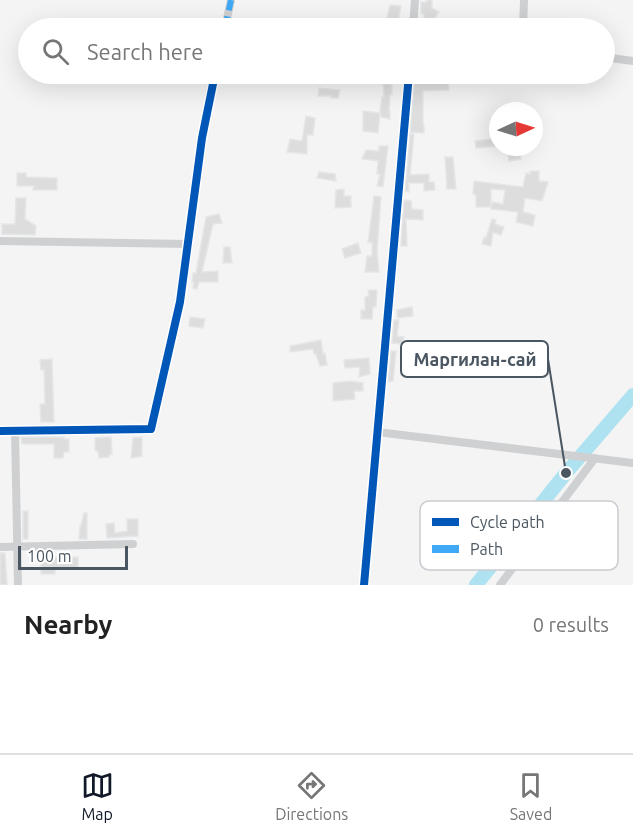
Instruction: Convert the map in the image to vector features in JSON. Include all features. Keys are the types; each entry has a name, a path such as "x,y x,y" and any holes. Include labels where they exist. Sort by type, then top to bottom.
{"street":[{"path":"227,18 231,0"},
{"path":"414,18 415,0"},
{"path":"523,18 524,0"},
{"path":"615,59 633,61"},
{"path":"0,431 151,429 180,302 202,138 213,84"},
{"path":"364,585 408,84"},
{"path":"0,241 188,244"},
{"path":"15,431 18,585"},
{"path":"377,432 633,463"},
{"path":"563,501 595,458"},
{"path":"0,547 133,544"},
{"path":"500,585 511,570"}],"building":[{"path":"426,0 432,0 432,8 439,12 435,18 424,18 424,14 421,14 421,2 427,2"},
{"path":"390,5 401,6 399,18 387,18"},
{"path":"383,84 392,84 390,119 381,117"},
{"path":"414,84 448,84 449,90 423,91 424,133 410,132"},
{"path":"319,88 340,90 338,98 318,96"},
{"path":"363,111 380,113 378,133 363,131"},
{"path":"306,116 315,118 313,135 307,135 307,154 287,152 290,139 302,141"},
{"path":"410,134 414,134 410,175 429,174 429,182 434,182 435,190 424,191 424,183 409,183 409,192 405,191"},
{"path":"489,139 489,147 476,148 475,141"},
{"path":"379,146 388,146 383,187 377,186 380,174 377,174 378,161 362,159 366,150 379,151"},
{"path":"508,156 521,156 521,159 509,161"},
{"path":"445,157 453,157 456,189 447,189"},
{"path":"530,171 539,171 539,181 548,182 542,201 525,198 523,212 535,215 533,226 516,222 518,212 491,209 492,202 503,204 505,190 491,189 491,207 476,207 476,195 473,194 474,181 523,187 526,173 530,174"},
{"path":"319,172 335,174 336,181 317,178"},
{"path":"17,173 26,173 26,177 57,178 57,190 33,190 34,186 17,186"},
{"path":"344,189 344,196 351,196 351,207 335,208 336,190"},
{"path":"374,196 381,197 377,252 379,272 365,272 367,256 372,256 372,242 368,243"},
{"path":"16,198 26,198 25,219 36,226 35,235 2,234 2,224 15,224"},
{"path":"404,200 411,201 412,209 423,210 423,220 406,219 407,246 401,246"},
{"path":"219,214 222,223 213,224 202,272 218,271 218,282 199,282 197,289 193,288 193,273 196,273 206,217"},
{"path":"492,219 496,220 495,224 504,227 501,235 493,232 491,246 482,244"},
{"path":"358,243 361,253 345,258 342,249"},
{"path":"224,247 230,247 232,263 223,263"},
{"path":"368,290 377,290 376,307 373,307 372,319 361,319 361,310 365,310 365,297 369,296"},
{"path":"412,307 413,316 397,318 397,310"},
{"path":"190,317 205,319 203,328 189,326"},
{"path":"394,320 399,320 397,336 404,337 402,344 392,343"},
{"path":"321,340 327,365 320,366 313,349 290,352 290,346"},
{"path":"391,351 396,351 393,381 388,382"},
{"path":"369,358 370,374 359,377 360,367 345,368 344,360"},
{"path":"52,359 54,422 41,422 40,404 45,404 44,370 41,370 40,360"},
{"path":"351,381 363,383 363,391 354,391 355,399 333,401 333,383"},
{"path":"21,437 64,437 64,439 69,439 69,452 64,452 63,458 54,458 54,444 22,444"},
{"path":"111,437 112,454 109,457 99,458 95,450 95,438"},
{"path":"142,437 142,456 131,458 133,438"},
{"path":"23,511 28,511 28,539 23,539"},
{"path":"84,513 87,513 87,539 79,539 80,526"},
{"path":"127,519 138,519 138,536 107,538 106,524 114,523 115,533 127,531"},
{"path":"0,553 5,553 7,585 0,585"},
{"path":"78,557 78,568 55,569 55,574 41,574 41,558"}],"waterway":[{"path":"544,501 633,395"},
{"path":"476,585 488,570"}],"marked path":[{"path":"227,18 231,0"}],"cycle path":[{"path":"0,431 151,429 180,302 202,138 213,84"},
{"path":"364,585 408,84"}],"place":[{"name":"Маргилан-сай","path":"566,473"}]}
